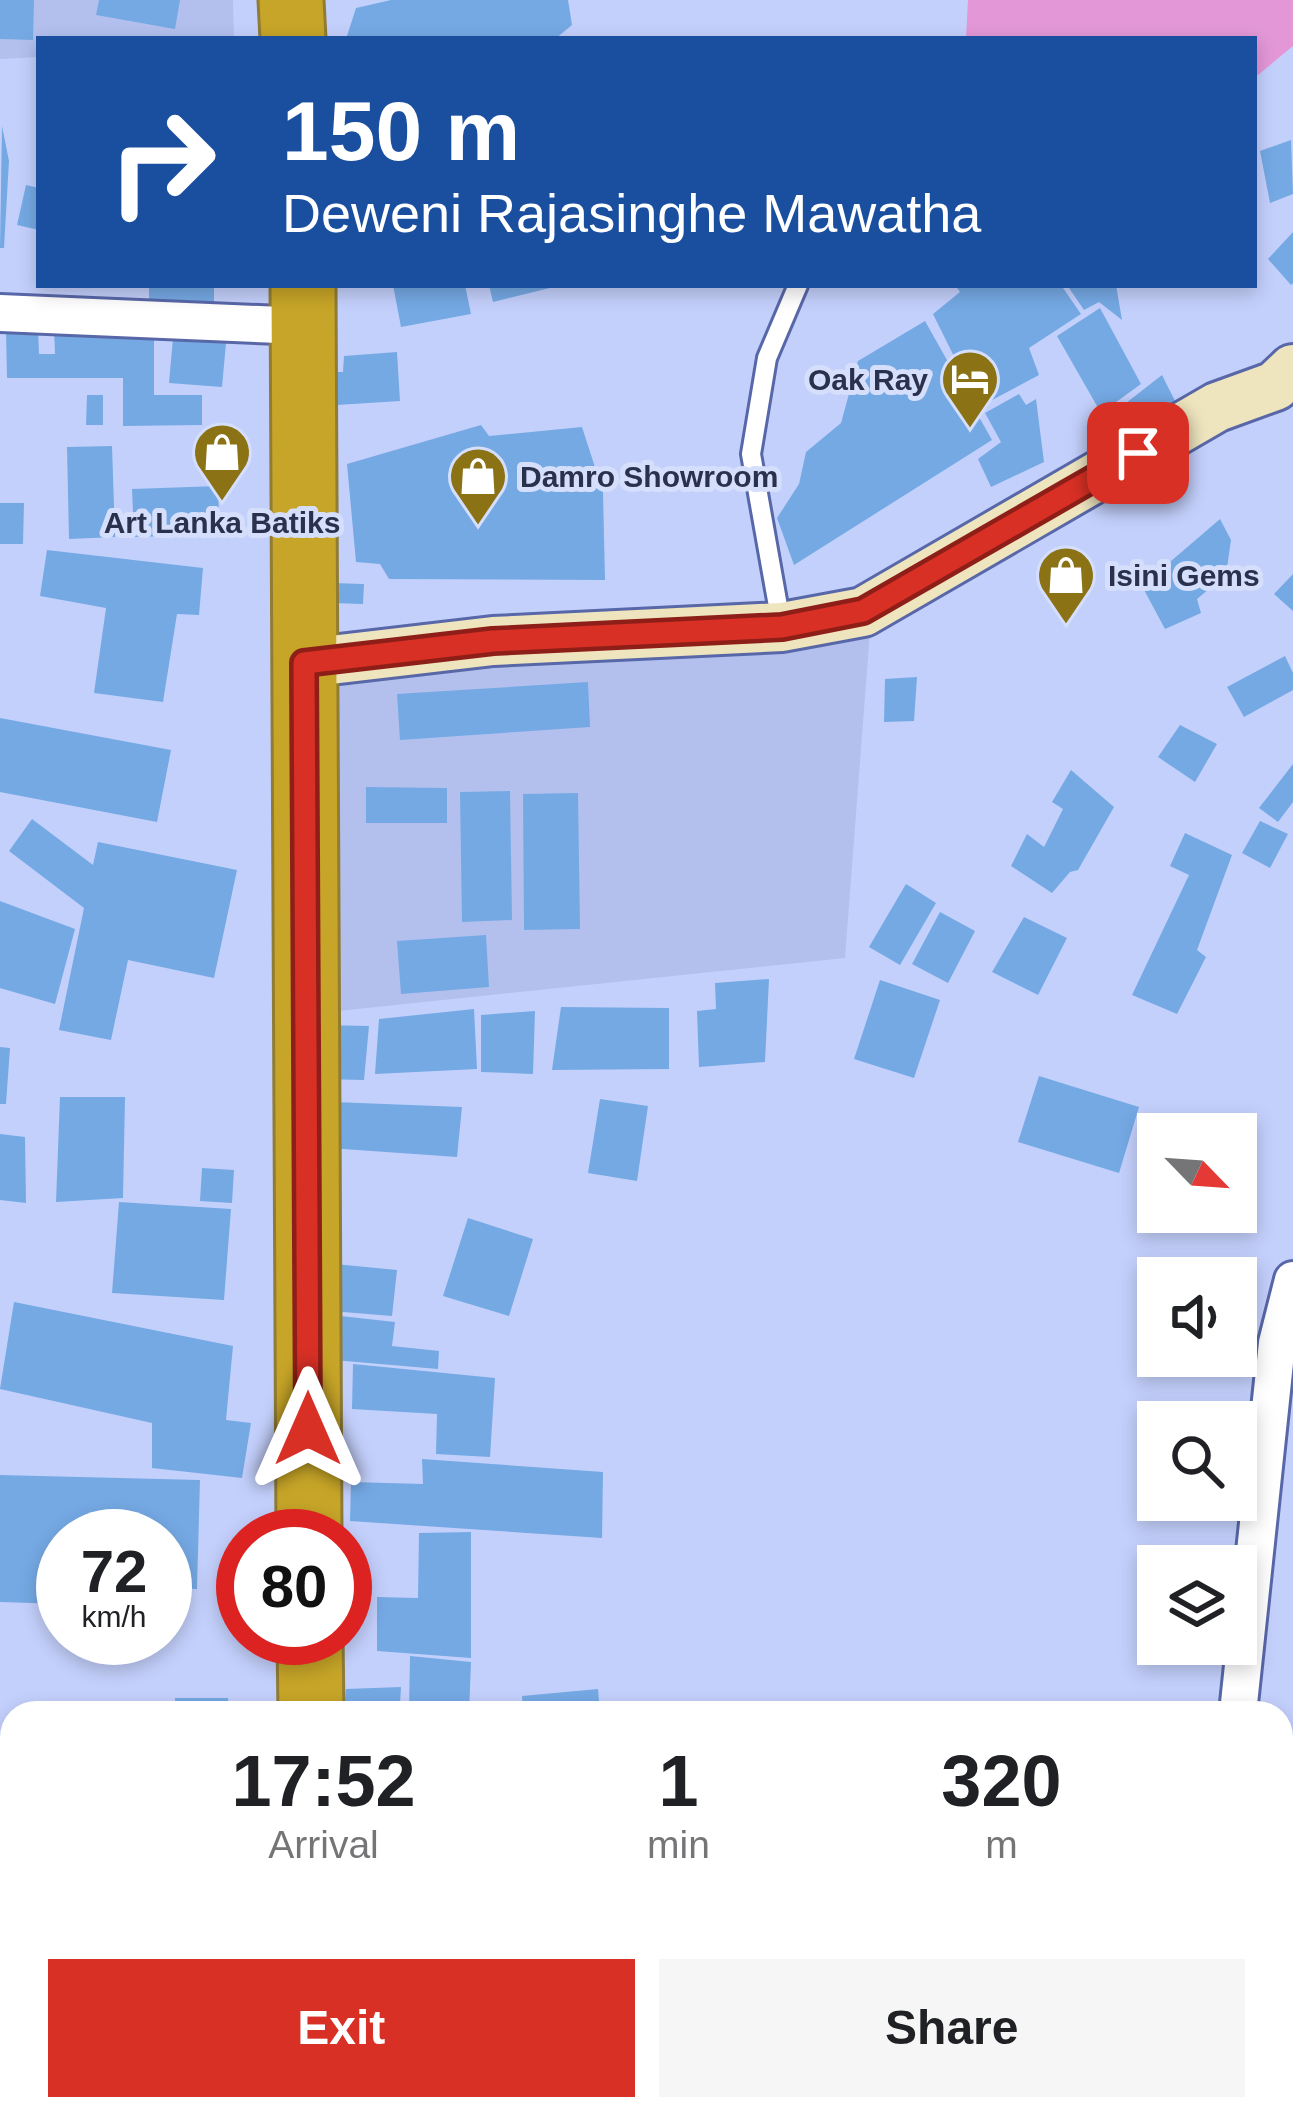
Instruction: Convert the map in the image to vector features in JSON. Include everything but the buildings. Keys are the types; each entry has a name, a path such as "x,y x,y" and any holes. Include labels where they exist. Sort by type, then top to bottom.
{"highway":[{"path":"291,0 293,36"},
{"path":"303,305 309,1509"},
{"path":"310,1665 310,1701"}],"street":[{"path":"0,313 303,305"},
{"path":"304,663 493,641 782,627 863,611 1216,407 1275,386 1293,368"},
{"path":"1239,1701 1277,1343 1293,1280"}],"lane":[{"path":"782,627 751,454 767,358 797,288"}],"shaded area":[{"path":"0,0 233,0 234,36 36,36 36,57 0,59"},
{"path":"968,0 1293,0 1293,46 1258,75 1257,36 966,36"},
{"path":"870,631 845,958 329,1012 330,681 495,662"}],"place":[{"name":"Oak Ray","path":"970,430"},
{"name":"Art Lanka Batiks","path":"222,503"},
{"name":"Damro Showroom","path":"478,527"},
{"name":"Isini Gems","path":"1066,626"}],"route":[{"path":"308,1429 309,885 304,663 493,641 782,627 863,611 1138,453"}]}
